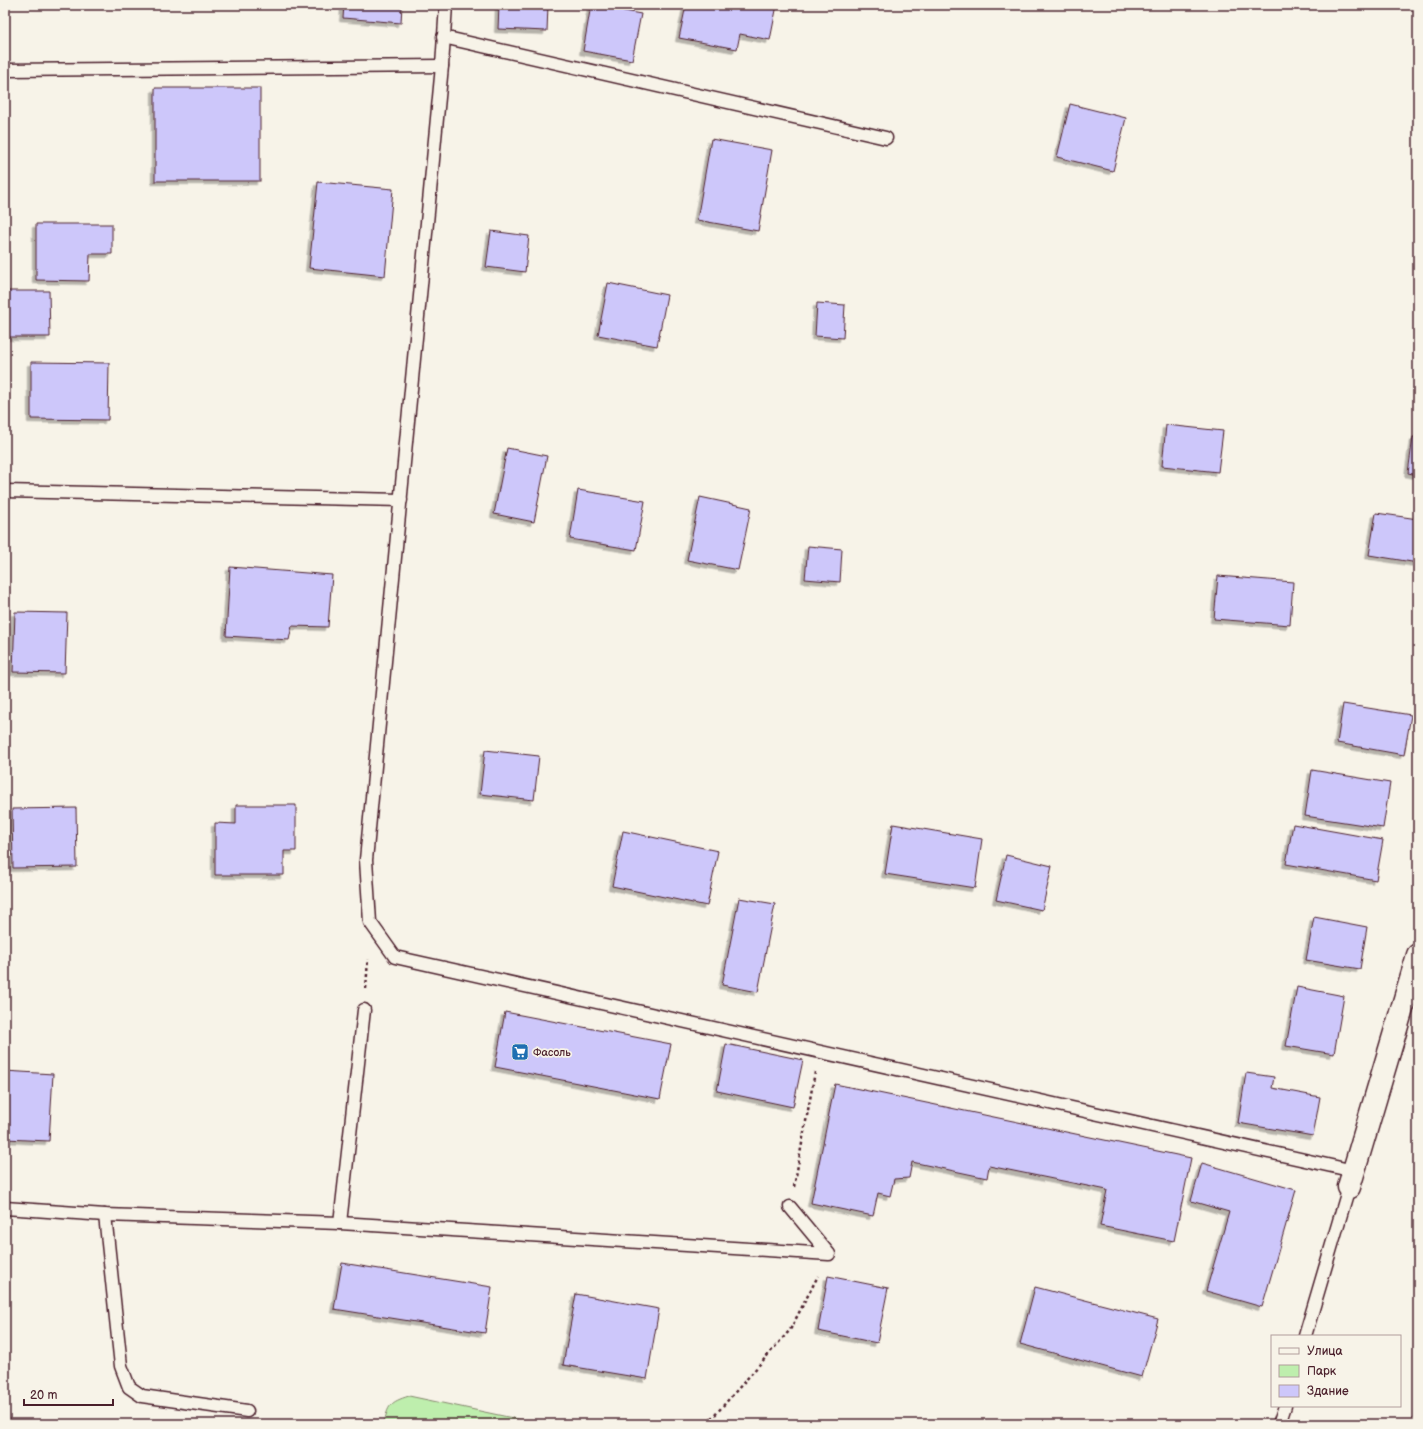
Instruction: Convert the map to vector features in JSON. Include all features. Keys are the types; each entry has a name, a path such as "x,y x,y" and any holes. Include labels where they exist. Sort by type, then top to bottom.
{"street":[{"path":"1352,1179 1418,954"}],"lane":[{"path":"446,5 442,66 366,860 370,922 394,957 819,1052 1352,1179 1305,1335"},
{"path":"443,37 886,138"},
{"path":"5,70 442,66"},
{"path":"5,491 401,500"},
{"path":"340,1223 364,1010"},
{"path":"790,1207 829,1254"},
{"path":"5,1208 105,1215 340,1223 829,1254"},
{"path":"105,1215 121,1366 129,1387 142,1396 247,1411"},
{"path":"1279,1424 1285,1407"}],"path":[{"path":"364,1010 370,922"},
{"path":"790,1207 819,1052"},
{"path":"707,1424 790,1330 829,1254"}],"green space":[{"path":"409,1396 541,1424 384,1424 387,1412 391,1405 398,1400"}],"building":[{"path":"344,5 402,5 401,23 343,18"},
{"path":"499,5 548,5 547,31 498,29"},
{"path":"591,5 641,14 632,60 583,51"},
{"path":"686,5 777,5 770,40 740,34 737,49 679,38"},
{"path":"155,88 260,88 260,181 155,181"},
{"path":"1070,104 1126,118 1113,171 1057,157"},
{"path":"711,139 772,150 758,231 697,220"},
{"path":"318,182 393,189 385,276 309,268"},
{"path":"36,224 112,224 112,254 90,254 89,281 36,280"},
{"path":"491,231 529,236 525,272 486,267"},
{"path":"608,283 667,295 657,346 598,335"},
{"path":"8,291 49,291 50,337 8,337"},
{"path":"817,303 845,305 843,338 815,336"},
{"path":"31,362 109,363 108,420 31,419"},
{"path":"1166,425 1223,431 1218,472 1162,466"},
{"path":"1413,437 1418,437 1418,475 1408,473"},
{"path":"507,448 547,456 534,522 494,514"},
{"path":"578,490 645,501 636,550 570,539"},
{"path":"700,497 751,508 738,570 687,560"},
{"path":"1376,513 1418,519 1418,563 1369,555"},
{"path":"808,546 842,549 840,582 805,579"},
{"path":"230,567 332,575 328,627 292,626 289,640 226,636"},
{"path":"1218,576 1293,582 1290,625 1214,619"},
{"path":"15,612 67,613 65,673 13,672"},
{"path":"1343,704 1411,715 1404,755 1337,743"},
{"path":"485,750 539,756 534,800 480,794"},
{"path":"1312,770 1390,783 1383,828 1305,816"},
{"path":"236,805 296,805 296,851 284,851 284,875 215,875 215,823 236,824"},
{"path":"76,808 77,867 13,868 12,809"},
{"path":"893,824 982,839 975,888 885,874"},
{"path":"1293,824 1383,840 1376,880 1286,864"},
{"path":"623,831 718,851 707,906 612,886"},
{"path":"1006,855 1052,866 1042,910 996,900"},
{"path":"739,898 775,904 758,992 722,985"},
{"path":"1314,917 1367,927 1360,969 1306,960"},
{"path":"1297,987 1344,996 1334,1054 1286,1046"},
{"path":"505,1012 671,1044 660,1099 495,1067"},
{"path":"726,1044 803,1060 793,1107 717,1091"},
{"path":"5,1071 53,1074 49,1141 5,1139"},
{"path":"1246,1073 1274,1077 1272,1088 1320,1097 1313,1136 1238,1123"},
{"path":"835,1084 1191,1158 1174,1241 1100,1226 1107,1190 989,1166 987,1178 912,1162 909,1178 894,1179 890,1196 878,1193 873,1216 811,1203"},
{"path":"1202,1163 1296,1190 1262,1307 1206,1291 1229,1212 1191,1201"},
{"path":"342,1263 492,1287 485,1333 334,1309"},
{"path":"828,1276 888,1288 877,1343 818,1331"},
{"path":"1035,1287 1158,1319 1142,1377 1020,1344"},
{"path":"576,1294 659,1309 647,1379 563,1365"}],"place":[{"name":"Фасоль","path":"520,1052"}]}
